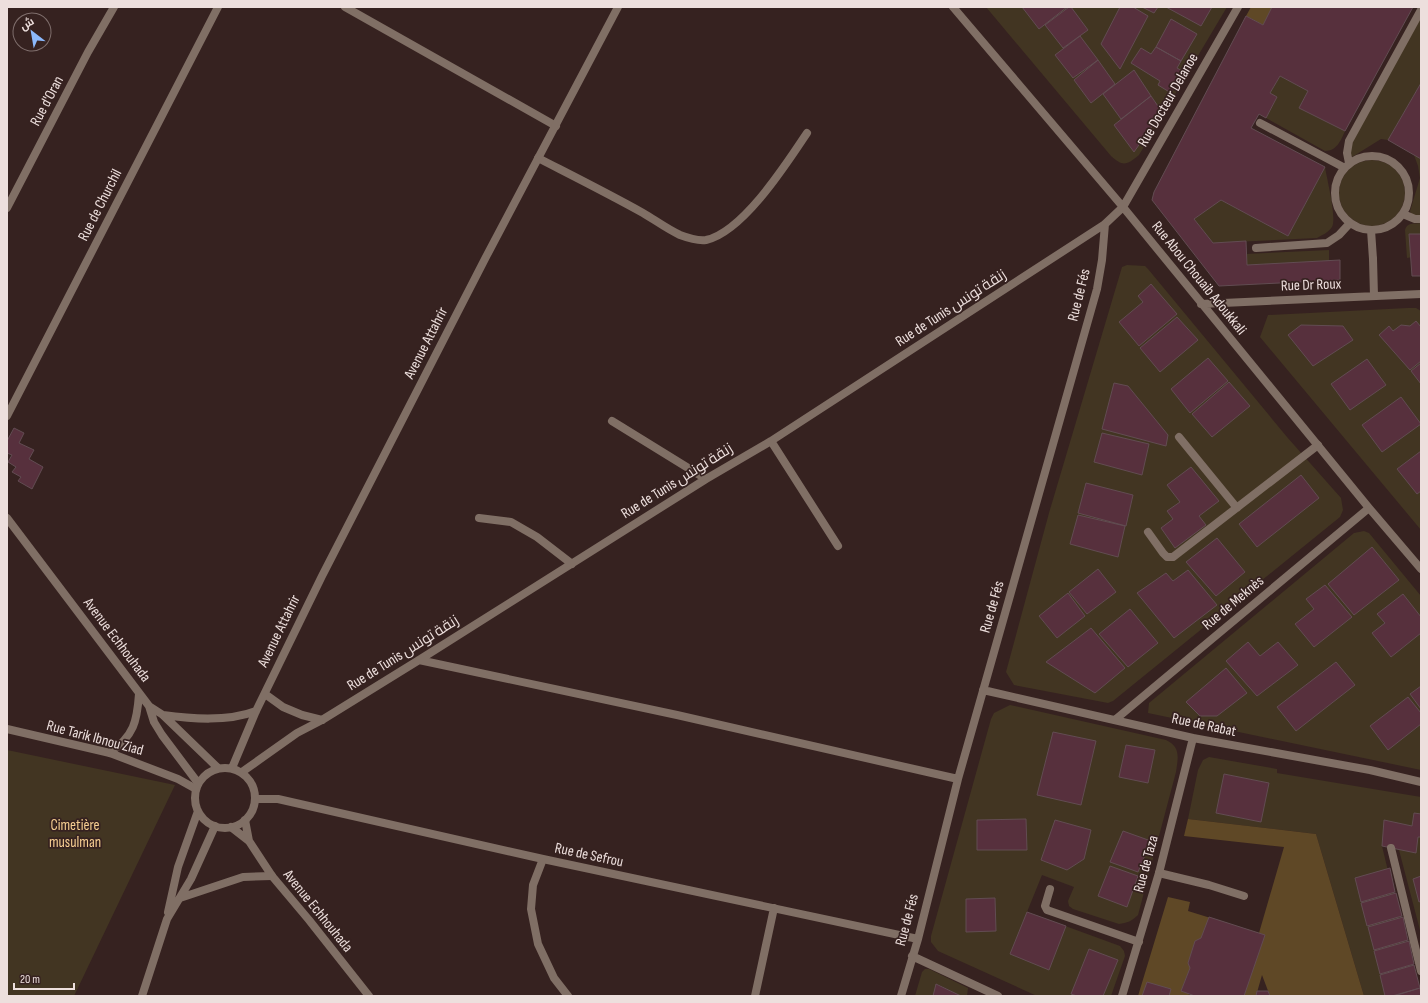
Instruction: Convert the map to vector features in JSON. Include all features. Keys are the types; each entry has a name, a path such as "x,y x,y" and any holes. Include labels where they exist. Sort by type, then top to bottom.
{"street":[{"name":"Rue d'Oran","path":"7,208 88,52 114,7"},
{"name":"Rue de Churchil","path":"7,416 218,7"},
{"path":"345,7 556,126"},
{"name":"Avenue Attahrir","path":"232,768 275,670 322,576 538,158 618,7"},
{"name":"Rue Abou Chouaib Adoukkali","path":"953,7 1123,207 1369,508 1421,569"},
{"name":"Rue Docteur Delanoe","path":"1123,207 1238,7"},
{"path":"1347,166 1349,141 1421,10"},
{"path":"1260,123 1347,166"},
{"path":"538,158 679,234 696,240 706,240 718,236 738,222 784,167 807,133"},
{"path":"1373,156 1385,158 1396,164 1404,173 1409,185 1409,197 1403,214 1389,227 1377,230 1365,230 1350,223 1344,218 1337,208 1335,196 1336,184 1341,172 1347,166 1360,158 1373,156"},
{"name":"Rue de Tunis زنقة تونس","path":"242,772 297,733 322,720 706,479 771,441 1015,284 1104,224 1123,207"},
{"path":"1403,214 1415,219 1421,219"},
{"path":"1256,248 1327,243 1339,235 1350,223"},
{"name":"Rue de Fés","path":"901,996 918,939 958,778 1096,289 1102,260 1104,224"},
{"path":"1371,230 1374,296"},
{"name":"Rue Dr Roux","path":"1202,304 1421,294"},
{"path":"612,421 706,479"},
{"path":"1180,437 1237,508"},
{"path":"771,441 838,546"},
{"path":"1148,532 1167,557 1173,557 1318,445"},
{"name":"Rue de Meknès","path":"1116,720 1369,508"},
{"name":"Avenue Echhouhada","path":"7,518 148,706 154,722 197,786"},
{"path":"479,518 511,522 537,537 572,564"},
{"path":"419,660 676,715 958,778"},
{"name":"Rue de Rabat","path":"983,690 1193,738 1370,770 1421,782"},
{"path":"110,753 119,746 130,733 136,721 139,694"},
{"path":"265,694 284,707 302,715 322,720"},
{"path":"148,706 163,715 218,768"},
{"path":"163,715 212,718 242,716 256,711"},
{"name":"Rue Tarik Ibnou Ziad","path":"7,729 110,753 197,786"},
{"name":"Rue de Taza","path":"1122,996 1159,873 1193,738"},
{"path":"218,768 232,768 242,772 252,784 254,791 255,799 250,814 245,820 231,827 223,828 205,821 198,812 195,804 194,796 197,786 206,774 218,768"},
{"name":"Rue de Sefrou","path":"255,799 278,799 544,859 918,939"},
{"path":"142,996 167,919 178,867 198,812"},
{"name":"Avenue Echhouhada","path":"245,820 249,841"},
{"path":"167,919 191,879 215,826"},
{"name":"Avenue Echhouhada","path":"231,827 249,841 272,876 369,996"},
{"path":"1391,848 1421,971"},
{"path":"544,859 533,885 531,910 538,944 554,978 568,996"},
{"path":"1159,873 1209,885 1244,896"},
{"path":"180,898 243,877 272,876"},
{"path":"1050,889 1045,906 1047,910 1139,942"},
{"path":"755,996 774,908"},
{"path":"912,956 998,996"}],"green space":[{"path":"986,7 1227,7 1139,155 1128,163 1122,163 1111,156"},
{"path":"1421,15 1421,83 1388,140 1381,139 1352,157 1350,152 1353,141"},
{"path":"1280,76 1308,91 1299,108 1345,131 1336,147 1329,151 1325,151 1266,118 1277,97 1270,93"},
{"path":"1414,155 1421,159 1421,216 1417,217 1411,214 1410,211 1420,178"},
{"path":"1366,160 1378,160 1391,165 1396,169 1403,180 1405,193 1403,206 1396,217 1385,224 1378,226 1366,226 1353,221 1344,212 1339,199 1339,187 1344,174 1353,165"},
{"path":"1325,167 1333,207 1333,222 1329,231 1317,238 1213,243 1194,219 1221,200 1288,236"},
{"path":"1421,223 1421,234 1409,234 1412,257 1407,258 1406,227 1411,224"},
{"path":"1329,250 1329,261 1247,265 1246,254"},
{"path":"1127,265 1145,266 1148,269 1287,437 1341,498 1343,510 1340,517 1113,701 1108,703 1014,685 1006,672 1049,513 1122,267"},
{"path":"1416,308 1421,311 1421,530 1260,337 1268,315"},
{"path":"1364,531 1369,533 1421,596 1421,770 1148,713 1149,703 1354,533"},
{"path":"1010,705 1166,740 1174,746 1176,750 1178,758 1176,772 1138,915 1134,919 1119,924 1073,909 1069,906 1068,901 1074,887 1042,875 1027,912 1120,946 1124,951 1125,956 1111,996 1037,996 938,951 931,942 931,936 991,719 994,713"},
{"name":"Cimetière musulman","path":"7,750 175,785 74,996 7,996"},
{"path":"1209,757 1277,769 1277,773 1421,797 1421,934 1399,850 1382,846 1418,996 1364,996 1316,834 1188,819 1198,770 1203,760"},
{"path":"925,969 929,969 968,988 967,996 961,996 937,984 933,996 915,996 922,972"}],"shaded area":[{"path":"1251,7 1314,7 1295,42 1246,16"},
{"path":"1188,819 1316,834 1364,996 1270,996 1262,975 1256,996 1195,996 1189,994 1188,996 1138,996 1168,897 1190,902 1188,911 1259,933 1284,847 1184,836"}],"building":[{"path":"1022,7 1067,7 1039,29"},
{"path":"1071,7 1088,30 1063,48 1045,25"},
{"path":"1120,7 1133,7 1148,16 1120,69 1101,44"},
{"path":"1142,7 1158,7 1154,13"},
{"path":"1166,7 1212,7 1201,26"},
{"path":"1272,7 1413,7 1345,131 1299,108 1308,91 1280,76 1270,93 1277,97 1266,118 1259,114 1251,128 1325,167 1288,236 1221,200 1194,219 1213,243 1246,241 1247,265 1340,260 1340,280 1219,286 1152,200 1154,192 1246,16 1263,25"},
{"path":"1171,19 1197,34 1181,61 1156,47"},
{"path":"1080,36 1098,60 1073,78 1055,55"},
{"path":"1156,47 1181,61 1177,68 1184,72 1171,93 1158,85 1160,81 1131,63 1141,48 1151,54"},
{"path":"1098,60 1115,84 1091,103 1074,80"},
{"path":"1134,70 1151,96 1121,119 1103,94"},
{"path":"1421,83 1421,159 1388,140"},
{"path":"1151,96 1162,112 1134,152 1114,125"},
{"path":"1409,234 1421,234 1421,276 1412,276"},
{"path":"1151,284 1177,314 1139,346 1119,322 1143,302 1138,296"},
{"path":"1177,317 1198,340 1160,372 1140,348"},
{"path":"1416,321 1421,327 1421,361 1410,370 1379,335 1389,326 1393,331 1401,325 1410,326"},
{"path":"1301,325 1343,326 1353,340 1313,366 1288,335"},
{"path":"1208,358 1228,381 1190,413 1171,389"},
{"path":"1367,359 1386,385 1350,410 1331,384"},
{"path":"1421,363 1421,384 1411,371"},
{"path":"1229,382 1250,406 1212,437 1192,414"},
{"path":"1114,383 1128,386 1168,435 1166,446 1102,429"},
{"path":"1401,397 1421,424 1382,452 1362,425"},
{"path":"14,428 24,433 19,443 34,450 29,459 43,467 32,489 18,481 21,477 12,472 16,467 8,462 12,455 7,453 7,441"},
{"path":"1102,433 1149,444 1142,475 1094,462"},
{"path":"1421,451 1421,491 1417,494 1397,469"},
{"path":"1191,467 1219,501 1199,516 1206,525 1175,548 1161,528 1173,519 1167,511 1180,502 1167,485"},
{"path":"1301,475 1319,498 1257,547 1239,524"},
{"path":"1086,483 1133,495 1126,526 1078,513"},
{"path":"1078,515 1125,526 1118,557 1070,544"},
{"path":"1217,538 1245,572 1216,596 1186,562"},
{"path":"1372,547 1399,580 1354,615 1328,584"},
{"path":"1098,569 1116,592 1087,614 1069,592"},
{"path":"1188,570 1217,605 1174,638 1137,593 1166,573 1173,581"},
{"path":"1325,585 1352,617 1314,647 1295,624 1314,609 1306,599"},
{"path":"1068,593 1085,616 1057,638 1039,616"},
{"path":"1403,594 1421,617 1421,633 1391,657 1372,633 1385,623 1377,614"},
{"path":"1130,609 1158,643 1128,667 1099,634"},
{"path":"1091,628 1125,668 1095,693 1046,662"},
{"path":"1248,642 1260,656 1278,642 1298,665 1257,696 1226,661"},
{"path":"1336,662 1355,685 1296,731 1277,707"},
{"path":"1226,668 1247,693 1217,716 1200,716 1186,702"},
{"path":"1421,686 1421,709 1410,694"},
{"path":"1408,697 1421,713 1421,724 1388,750 1370,726"},
{"path":"1053,732 1096,741 1081,805 1037,795"},
{"path":"1126,745 1155,750 1148,783 1119,777"},
{"path":"1224,774 1269,783 1261,822 1216,813"},
{"path":"1414,813 1421,814 1421,837 1418,837 1416,853 1382,846 1384,820 1412,826"},
{"path":"1026,819 1027,850 977,850 977,820"},
{"path":"1055,820 1091,830 1084,859 1067,870 1041,860"},
{"path":"1123,831 1151,841 1138,872 1110,862"},
{"path":"1110,866 1138,876 1127,907 1098,896"},
{"path":"1390,868 1395,892 1361,902 1355,878"},
{"path":"1421,876 1421,901 1419,902 1413,879"},
{"path":"1396,893 1402,916 1367,926 1361,903"},
{"path":"995,898 996,931 966,932 966,899"},
{"path":"1027,912 1066,926 1049,970 1010,954"},
{"path":"1209,917 1265,935 1244,996 1195,996 1181,991 1190,968 1188,963 1195,941 1201,938"},
{"path":"1403,917 1408,940 1374,950 1368,927"},
{"path":"1409,941 1414,964 1380,974 1374,951"},
{"path":"1089,949 1118,960 1103,996 1077,996 1071,994"},
{"path":"1414,965 1420,988 1392,996 1385,996 1380,975"},
{"path":"1147,982 1171,989 1169,996 1142,996"},
{"path":"936,984 961,996 933,996"},
{"path":"1420,988 1421,996 1394,996"},
{"path":"1257,991 1268,991 1270,996 1256,996"}]}
